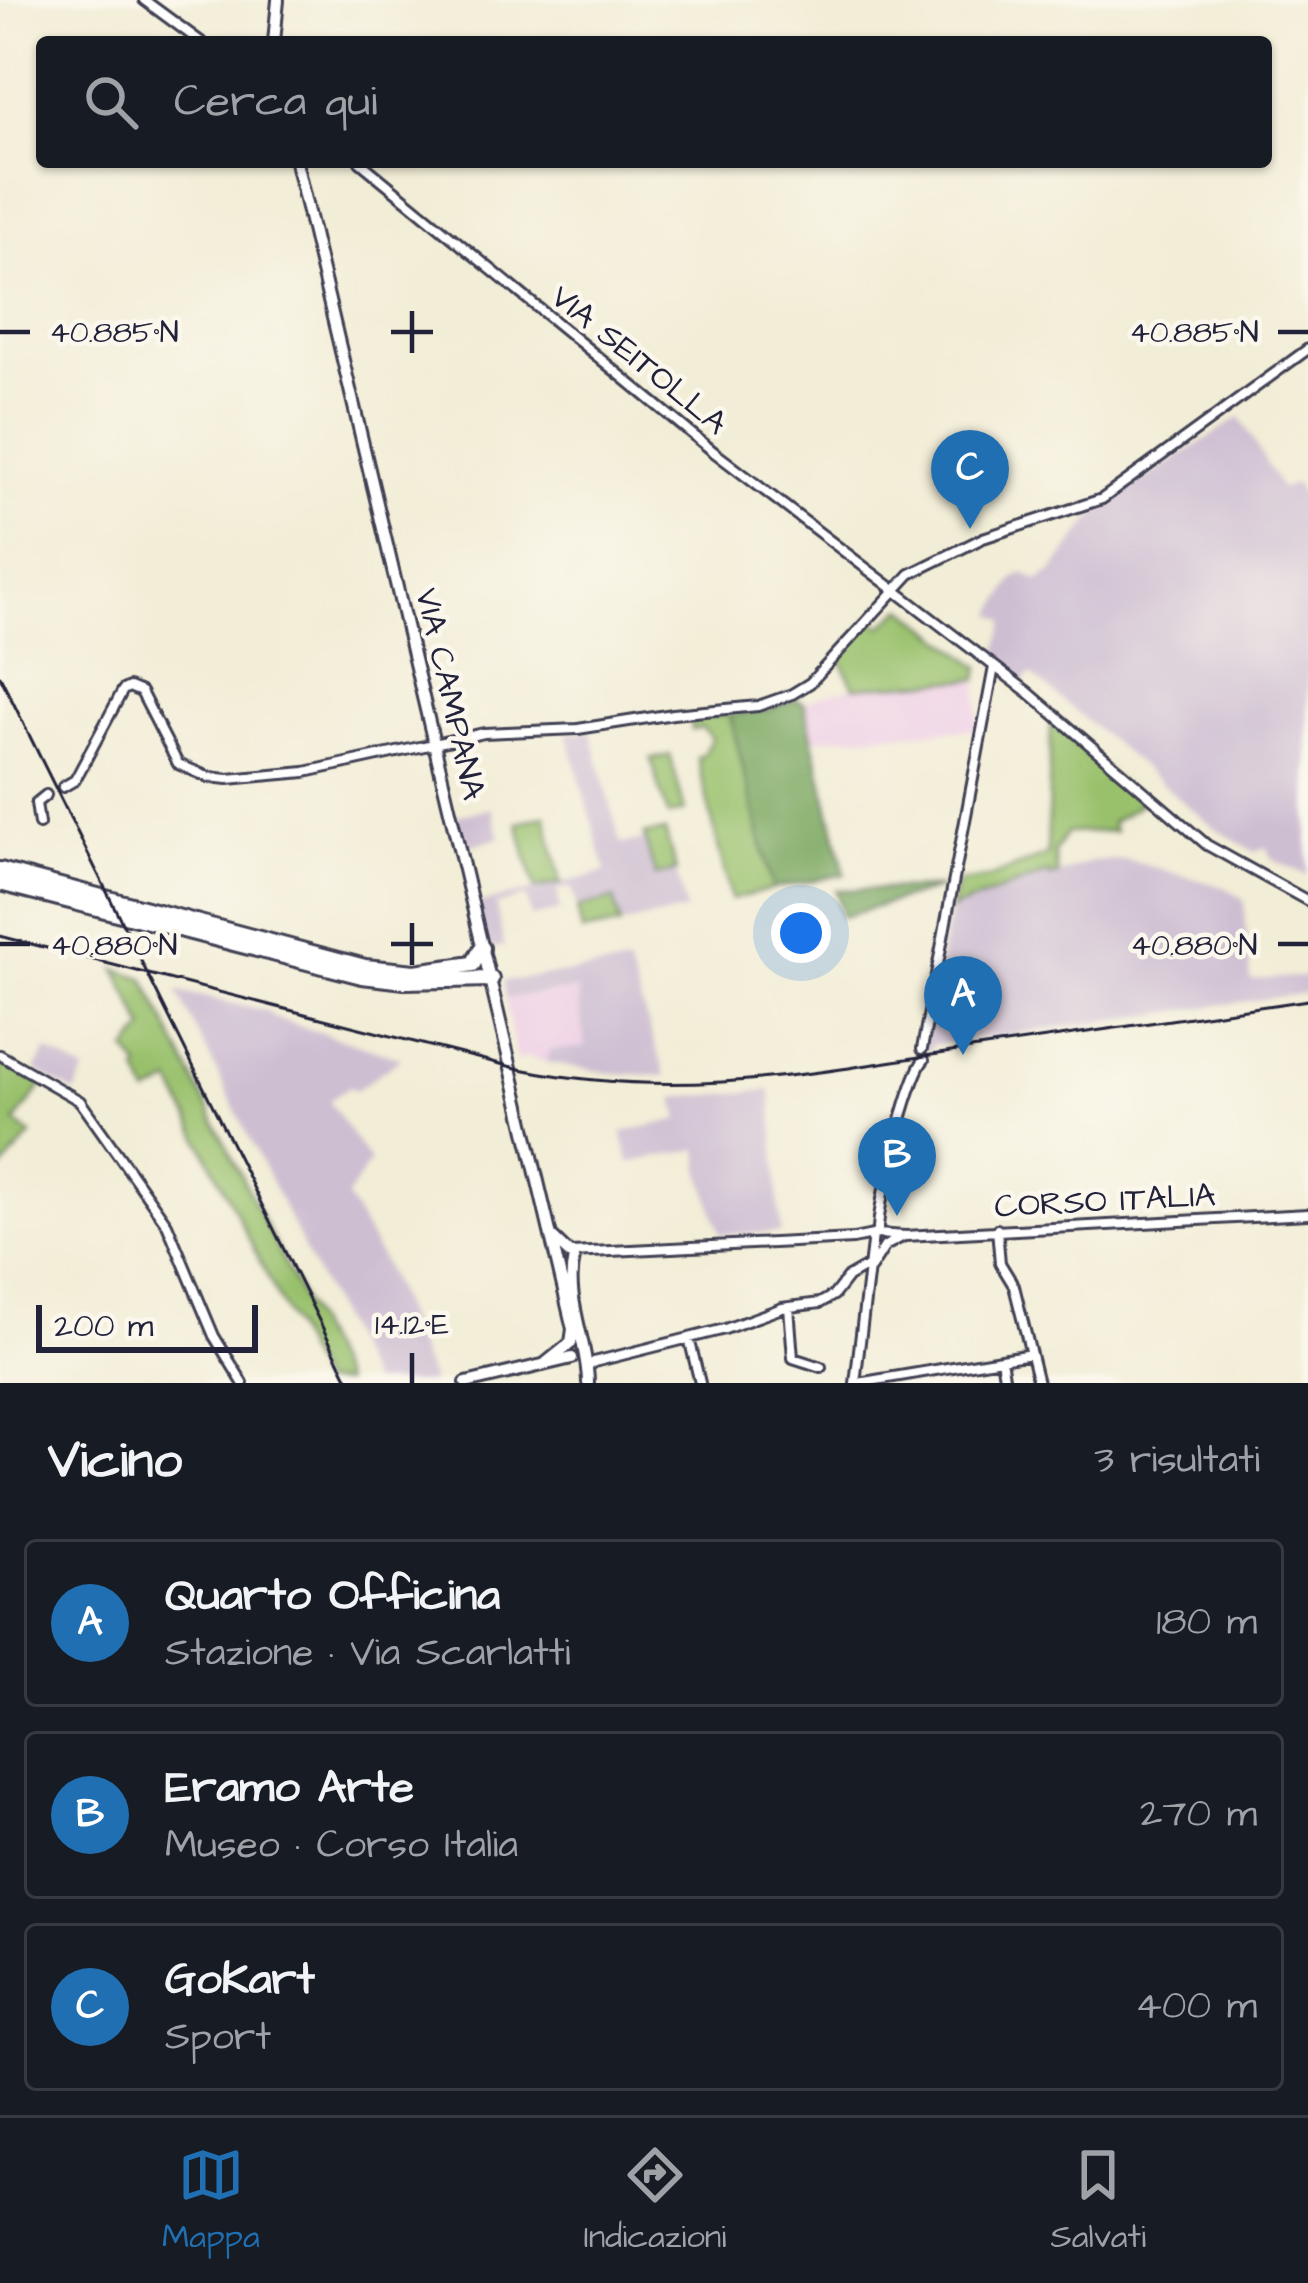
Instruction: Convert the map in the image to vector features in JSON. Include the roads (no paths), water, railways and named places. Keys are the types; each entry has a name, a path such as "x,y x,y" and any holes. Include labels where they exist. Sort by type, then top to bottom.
{"highway":[{"path":"0,870 365,967 484,971"},
{"path":"0,883 362,976 405,981 484,971"},
{"path":"482,948 484,971"}],"main road":[{"path":"275,36 278,0"},
{"name":"VIA CAMPANA","path":"297,168 482,948"},
{"path":"484,971 553,1238 566,1260 573,1329 588,1383"},
{"path":"466,1383 580,1354"}],"street":[{"path":"144,0 193,36"},
{"name":"VIA SEITOLLA","path":"367,168 714,452 1064,722 1189,831 1252,873 1308,902"},
{"path":"63,787 75,780 122,689 129,687 141,692 178,764 208,777 243,780 305,772 484,734 578,729 770,703 810,683 894,587 926,565 983,538 1102,499 1308,349"},
{"path":"994,668 921,1059 874,1238 856,1383 1031,1354"},
{"path":"39,824 36,803 46,794"},
{"path":"0,1055 80,1101 167,1224 214,1336 243,1383"},
{"name":"CORSO ITALIA","path":"566,1260 598,1251 1308,1214"},
{"path":"998,1229 1000,1263 1014,1286 1038,1383"},
{"name":"CORSO ITALIA","path":"884,1247 904,1236"},
{"path":"874,1238 884,1247"},
{"path":"874,1238 876,1250 884,1247"},
{"path":"870,1269 884,1247"},
{"path":"580,1354 689,1338 789,1307 820,1304 848,1276 870,1269"},
{"path":"789,1307 793,1358 821,1367"},
{"path":"689,1338 700,1383"},
{"path":"1002,1365 1005,1383"}],"railway":[{"path":"0,676 350,1383"},
{"path":"0,936 520,1069 634,1083 797,1075 1308,1000"}],"place":[{"name":"GoKart","path":"970,529"},
{"name":"Quarto Officina","path":"963,1055"},
{"name":"Eramo Arte","path":"897,1216"}]}
